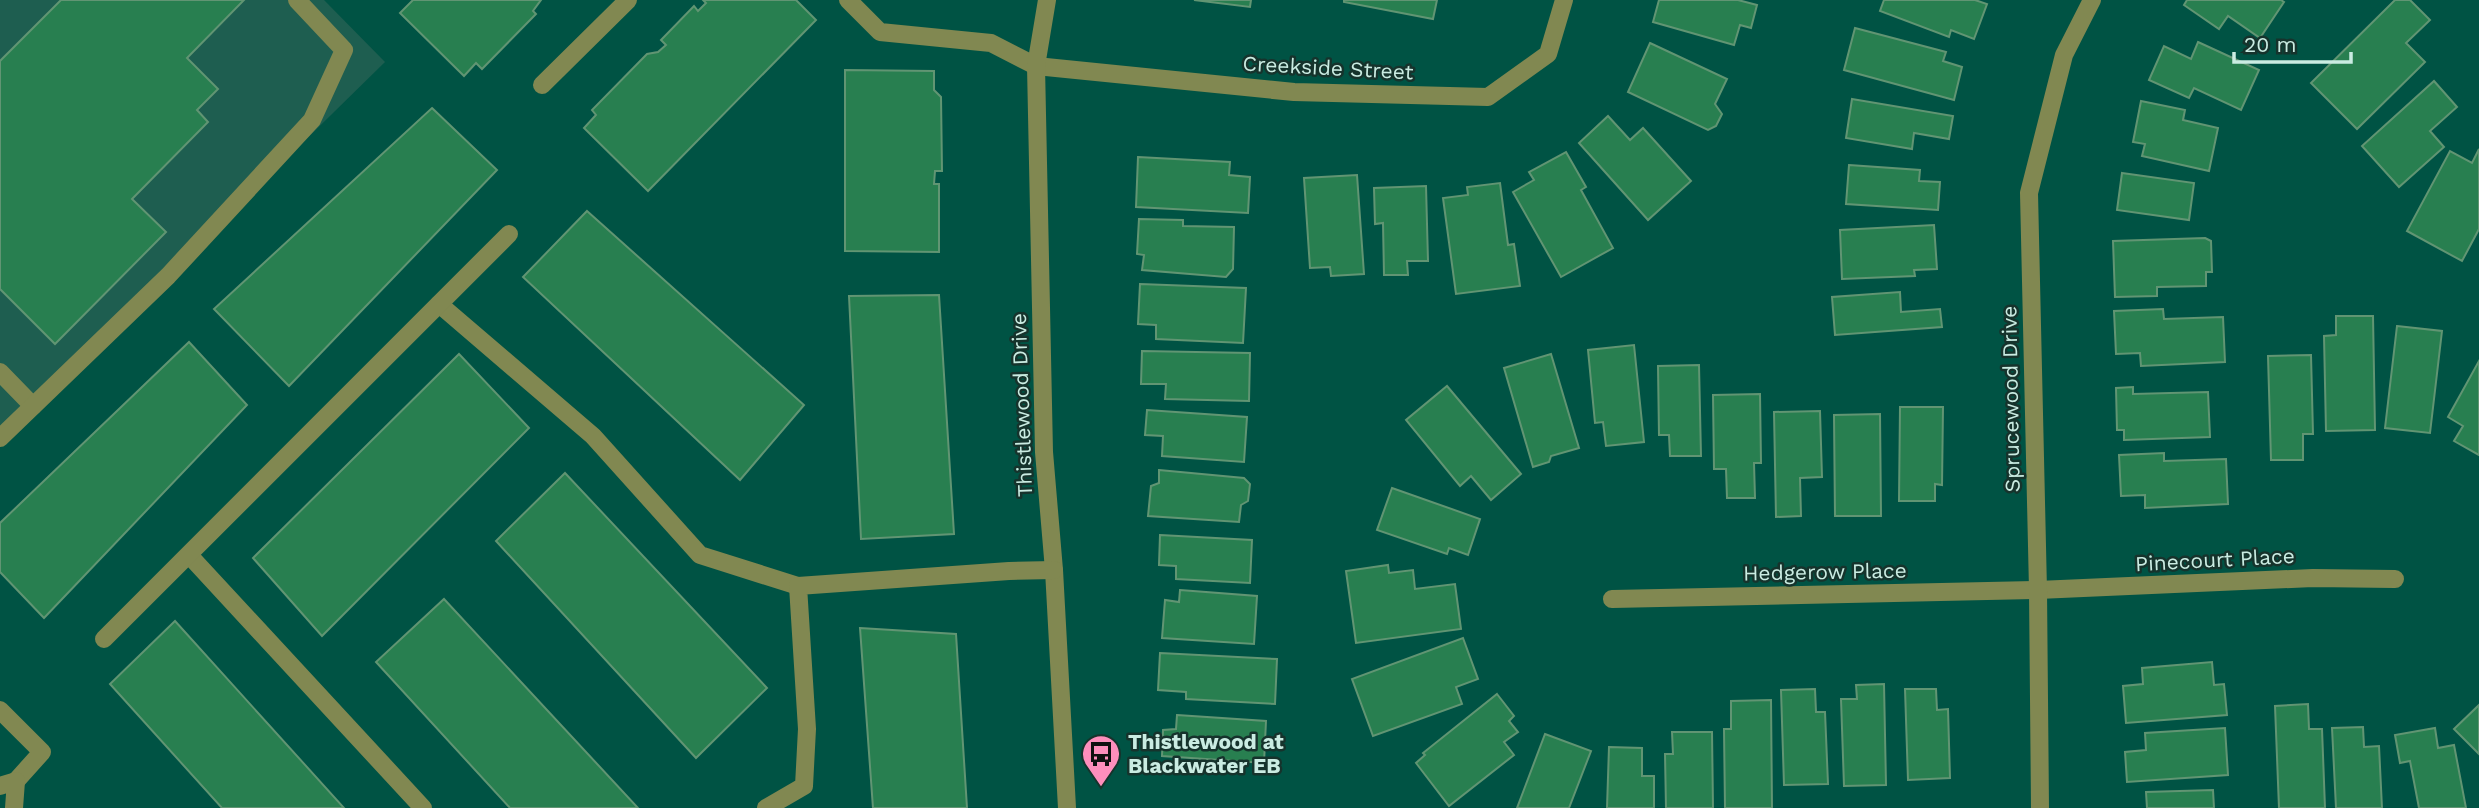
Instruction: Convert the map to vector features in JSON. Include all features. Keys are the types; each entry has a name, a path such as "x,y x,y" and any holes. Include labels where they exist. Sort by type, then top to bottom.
{"street":[{"path":"0,438 168,276 312,120 344,50 297,0"},
{"path":"542,85 628,0"},
{"path":"848,0 880,32 991,43 1036,66"},
{"name":"Thistlewood Drive","path":"1047,0 1036,66 1044,452 1068,808"},
{"name":"Creekside Street","path":"1036,66 1294,92 1488,97 1548,54 1564,0"},
{"name":"Sprucewood Drive","path":"2040,808 2029,193 2064,55 2092,0"},
{"path":"104,639 509,234"},
{"path":"439,304 593,436 701,555 798,586 1054,570"},
{"path":"0,372 33,406"},
{"path":"189,555 423,808"},
{"name":"Pinecourt Place","path":"2038,590 2313,578 2395,579"},
{"path":"766,808 804,786 807,729 798,586"},
{"name":"Hedgerow Place","path":"1612,599 2038,590"},
{"path":"0,710 42,752 8,783 13,808"}],"shaded area":[{"path":"0,0 324,0 385,62 0,440"}],"building":[{"path":"61,0 244,0 187,58 218,89 197,110 208,122 132,199 166,232 55,344 0,289 0,61"},
{"path":"413,0 541,0 533,11 536,14 482,69 476,63 464,76 400,13"},
{"path":"703,0 796,0 816,20 648,191 584,128 596,115 592,110 647,54 658,52 666,45 661,40 694,6 698,11 706,3"},
{"path":"1194,0 1251,0 1250,7"},
{"path":"1344,0 1437,0 1433,19"},
{"path":"1659,0 1738,0 1757,5 1751,28 1740,25 1734,45 1653,22"},
{"path":"1884,0 1975,0 1987,4 1974,39 1951,30 1949,37 1880,11"},
{"path":"2187,0 2284,2 2260,38 2228,16 2219,29 2184,5"},
{"path":"2395,0 2410,0 2430,20 2406,43 2425,62 2357,129 2311,83"},
{"path":"1855,28 1946,52 1943,61 1962,67 1954,100 1844,70"},
{"path":"2198,42 2259,70 2241,110 2194,88 2189,98 2149,80 2164,46 2191,59"},
{"path":"1650,43 1727,79 1715,104 1722,114 1716,126 1708,130 1628,92"},
{"path":"845,70 934,71 934,90 941,97 942,171 935,171 934,184 939,184 939,252 845,251"},
{"path":"2434,81 2457,107 2430,131 2444,147 2399,187 2362,146"},
{"path":"1852,99 1953,116 1949,139 1914,133 1912,149 1846,138"},
{"path":"2141,101 2185,110 2183,120 2218,128 2209,171 2142,156 2145,144 2133,142"},
{"path":"432,108 497,170 289,386 214,309"},
{"path":"1608,116 1630,140 1643,128 1691,181 1648,220 1579,143"},
{"path":"2479,149 2479,229 2462,261 2407,231 2450,151 2472,163"},
{"path":"1566,152 1586,187 1581,190 1613,248 1561,277 1513,192 1534,180 1529,172"},
{"path":"1138,157 1230,162 1229,175 1250,177 1248,213 1136,207"},
{"path":"1849,165 1920,170 1919,181 1940,182 1938,210 1846,204"},
{"path":"2122,173 2194,183 2189,220 2117,210"},
{"path":"1357,175 1364,274 1331,276 1330,267 1310,268 1304,178"},
{"path":"1500,183 1508,245 1514,244 1520,286 1456,294 1443,198 1468,195 1467,187"},
{"path":"1426,186 1428,261 1407,261 1408,275 1384,275 1383,223 1375,224 1374,188"},
{"path":"587,211 804,405 740,480 523,277"},
{"path":"1139,219 1183,220 1183,226 1234,227 1233,269 1226,277 1142,270 1144,255 1137,254"},
{"path":"1934,225 1937,269 1914,270 1915,276 1842,279 1840,230"},
{"path":"2205,238 2211,241 2212,272 2206,272 2206,286 2157,287 2157,296 2115,297 2113,241"},
{"path":"1140,284 1246,288 1243,343 1156,339 1156,325 1138,324"},
{"path":"1900,292 1901,312 1940,309 1942,327 1835,335 1832,297"},
{"path":"939,295 954,534 861,539 849,296"},
{"path":"2163,309 2164,319 2223,317 2225,362 2141,366 2140,353 2116,354 2114,311"},
{"path":"2336,316 2373,316 2375,430 2326,431 2324,336 2336,335"},
{"path":"2397,326 2442,331 2430,433 2385,428"},
{"path":"189,342 247,405 44,618 0,572 0,523"},
{"path":"1634,345 1644,442 1606,446 1603,422 1595,423 1588,350"},
{"path":"1142,351 1250,353 1249,401 1165,399 1166,384 1141,384"},
{"path":"459,354 529,428 322,636 253,558"},
{"path":"1551,354 1579,448 1551,456 1549,462 1533,467 1504,368"},
{"path":"2311,355 2313,434 2303,434 2303,460 2271,460 2268,356"},
{"path":"2479,361 2479,455 2454,441 2463,426 2448,417"},
{"path":"1699,365 1701,456 1670,456 1669,435 1659,435 1658,366"},
{"path":"1447,386 1521,474 1491,500 1471,476 1460,486 1406,420"},
{"path":"2133,387 2133,394 2208,392 2210,437 2124,440 2124,430 2117,430 2116,388"},
{"path":"1760,394 1761,463 1754,463 1755,498 1727,498 1726,469 1714,469 1713,395"},
{"path":"1900,407 1943,407 1942,485 1935,484 1935,501 1899,501"},
{"path":"1147,410 1247,417 1244,462 1162,456 1163,436 1145,435"},
{"path":"1820,411 1822,477 1800,478 1801,516 1776,517 1774,412"},
{"path":"1880,414 1881,516 1835,516 1834,415"},
{"path":"2164,453 2164,461 2226,459 2228,504 2145,508 2145,495 2121,496 2119,455"},
{"path":"1159,470 1244,478 1250,484 1248,501 1241,505 1239,522 1148,516 1151,486 1159,483"},
{"path":"565,473 767,688 696,758 496,541"},
{"path":"1392,488 1480,519 1468,555 1449,548 1447,554 1377,530"},
{"path":"1160,535 1252,540 1250,583 1176,579 1176,566 1159,565"},
{"path":"1388,565 1389,573 1413,570 1415,589 1455,584 1461,629 1356,643 1346,571"},
{"path":"1180,590 1257,596 1254,644 1162,638 1165,600 1179,602"},
{"path":"444,599 638,808 510,808 376,662"},
{"path":"175,621 344,808 222,808 110,684"},
{"path":"860,628 956,634 967,808 873,808"},
{"path":"1463,638 1478,679 1456,687 1462,704 1373,736 1352,679"},
{"path":"1160,653 1277,659 1275,704 1186,699 1186,692 1158,690"},
{"path":"2212,662 2214,685 2224,684 2227,715 2126,723 2123,686 2143,684 2142,668"},
{"path":"1884,684 1886,785 1844,786 1841,699 1857,699 1856,685"},
{"path":"1815,689 1816,712 1825,712 1828,784 1784,785 1781,690"},
{"path":"1905,689 1936,689 1937,710 1948,709 1950,778 1908,780"},
{"path":"1497,694 1514,716 1509,721 1518,732 1504,742 1514,755 1449,806 1416,763 1425,755 1423,753"},
{"path":"1771,700 1772,808 1725,808 1724,729 1731,729 1731,701"},
{"path":"2308,704 2309,729 2322,729 2325,808 2279,808 2275,706"},
{"path":"2479,705 2479,754 2454,729"},
{"path":"1177,715 1266,721 1264,763 1162,756 1163,730 1176,729"},
{"path":"2363,727 2364,747 2379,746 2382,808 2336,808 2332,728"},
{"path":"2225,728 2228,775 2127,782 2125,752 2146,750 2145,733"},
{"path":"2435,728 2438,748 2454,745 2466,808 2419,808 2410,761 2400,763 2395,735"},
{"path":"1672,732 1712,732 1713,808 1666,808 1665,754 1673,754"},
{"path":"1545,734 1591,751 1569,808 1517,808"},
{"path":"1609,747 1642,748 1642,776 1654,776 1654,808 1607,808"},
{"path":"2213,790 2214,808 2147,808 2146,792"}],"place":[{"name":"Thistlewood at Blackwater EB","path":"1101,788"}]}
